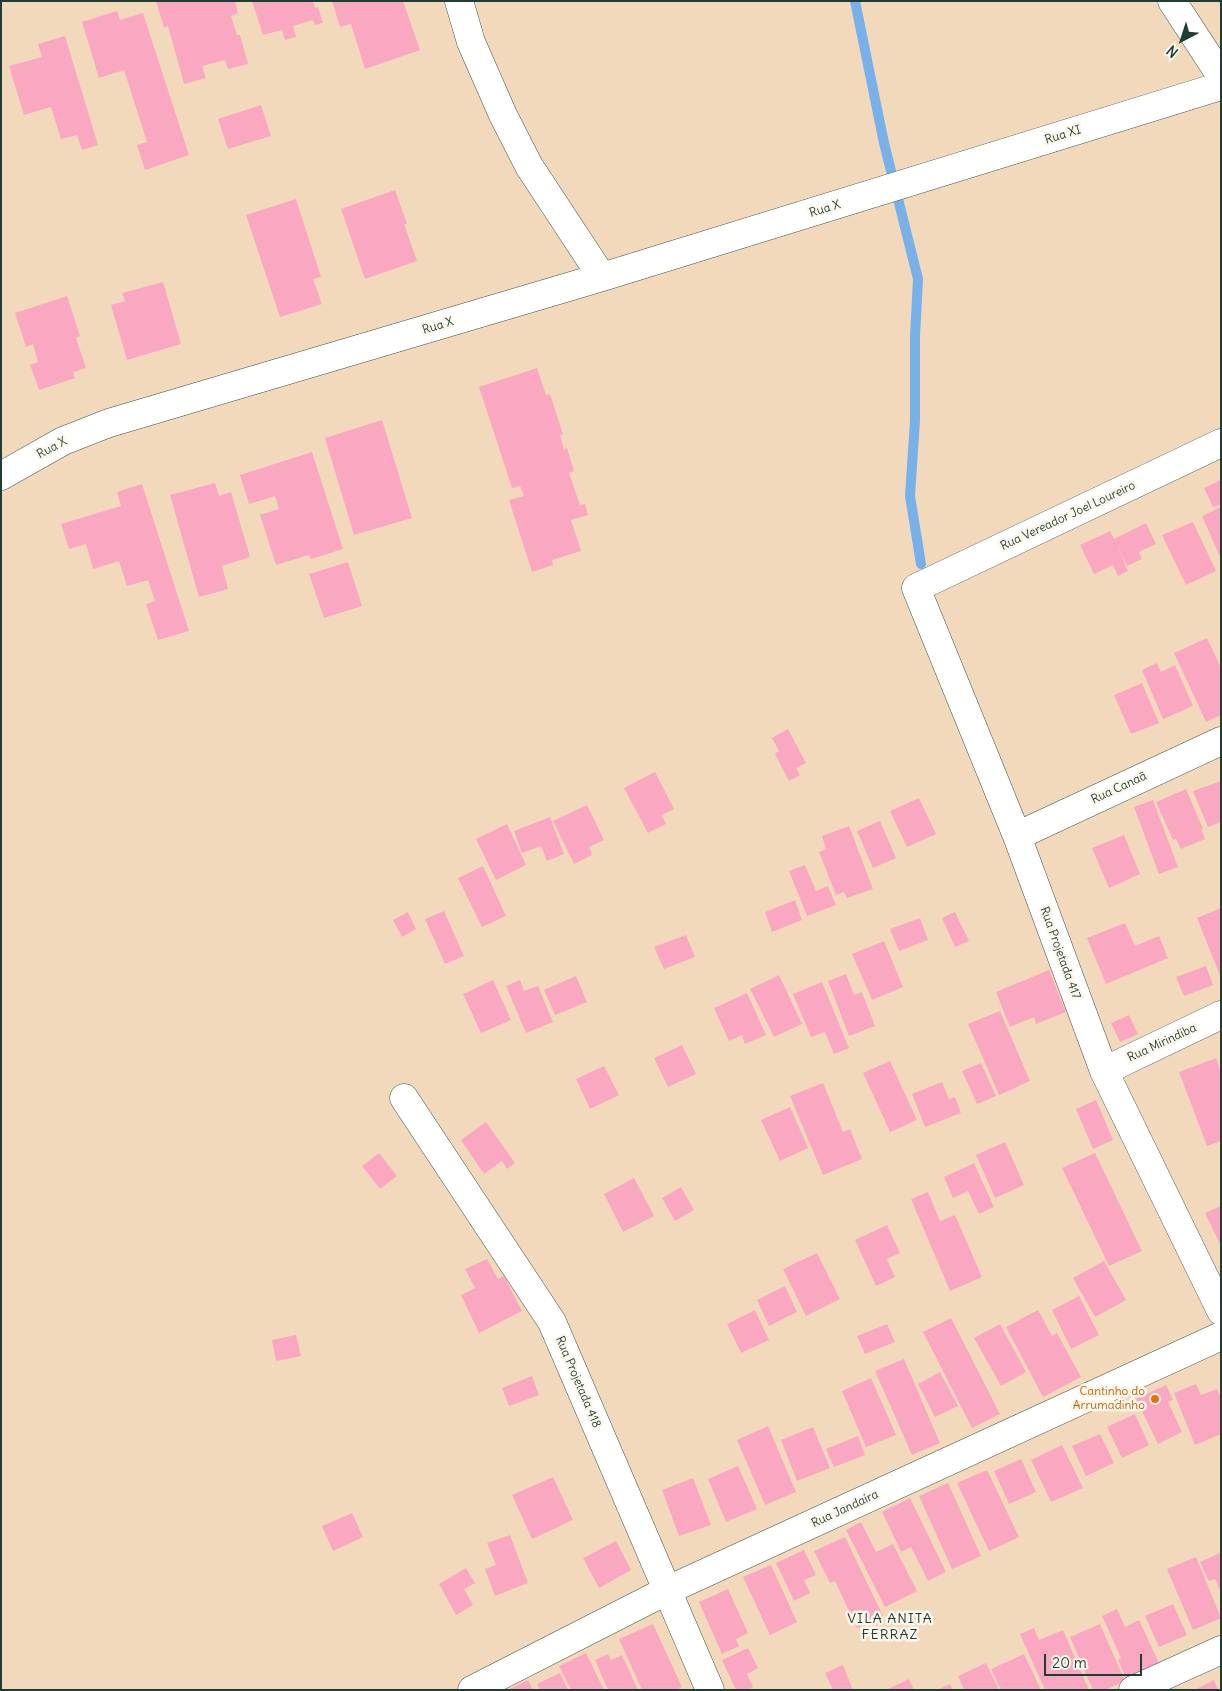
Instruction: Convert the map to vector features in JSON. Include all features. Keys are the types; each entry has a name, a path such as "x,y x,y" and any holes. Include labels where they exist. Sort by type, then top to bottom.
{"street":[{"path":"459,1 471,42 524,157 602,277"},
{"path":"1172,1 1221,76"},
{"name":"Rua XI","path":"893,188 1221,86"},
{"name":"Rua X","path":"1,476 63,442 109,423 602,277 893,188"},
{"name":"Rua Vereador Joel Loureiro","path":"916,588 1221,443"},
{"name":"Rua Projetada 417","path":"916,588 1017,836 1104,1070 1221,1311"},
{"name":"Rua Canaã","path":"1017,836 1221,741"},
{"name":"Rua Mirindiba","path":"1104,1070 1221,1016"},
{"name":"Rua Projetada 418","path":"404,1098 552,1322 710,1690"},
{"name":"Rua Jandaíra","path":"472,1690 668,1590 1221,1336"},
{"path":"1133,1690 1221,1650"}],"building":[{"path":"156,1 235,1 238,13 231,16 237,35 240,35 248,64 228,69 225,60 202,66 206,78 184,84 168,26 164,28"},
{"path":"252,1 313,1 315,8 318,7 323,23 315,25 313,20 293,26 296,37 285,40 282,30 263,35"},
{"path":"332,1 403,1 420,50 365,69 351,24 340,27"},
{"path":"117,11 120,20 143,13 189,155 145,170 137,145 147,142 124,70 99,78 82,22"},
{"path":"65,36 98,145 82,150 77,135 61,139 51,107 24,115 9,66 42,57 38,44"},
{"path":"261,105 271,136 228,149 218,119"},
{"path":"395,190 417,261 365,279 341,209"},
{"path":"296,199 321,277 313,279 322,304 280,317 246,215"},
{"path":"163,282 181,344 127,360 111,305 125,301 122,293"},
{"path":"67,296 80,336 76,338 86,368 73,372 75,378 39,390 30,365 38,362 33,344 26,347 15,313"},
{"path":"537,368 546,395 550,394 563,434 560,435 564,450 567,448 574,471 569,473 580,505 585,504 588,515 571,520 581,551 552,560 553,565 532,572 509,500 524,496 520,486 512,488 479,387"},
{"path":"382,420 412,518 354,535 325,438"},
{"path":"312,452 343,549 311,559 309,555 276,565 260,515 279,509 275,496 249,504 240,475"},
{"path":"1221,480 1221,504 1213,507 1204,488"},
{"path":"215,483 219,496 231,492 250,557 222,566 228,589 199,597 170,495"},
{"path":"142,484 189,631 158,640 146,604 155,601 148,580 127,586 119,561 93,569 86,544 69,549 61,524 121,506 117,492"},
{"path":"1221,507 1221,559 1202,516"},
{"path":"1193,522 1216,571 1186,585 1162,535"},
{"path":"1146,523 1156,544 1139,552 1142,559 1127,566 1117,546 1128,571 1118,576 1113,565 1094,574 1080,545 1110,531 1114,539"},
{"path":"348,562 362,606 324,618 309,574"},
{"path":"1207,638 1221,668 1221,715 1206,722 1174,653"},
{"path":"1157,663 1161,672 1175,665 1193,706 1163,719 1142,670"},
{"path":"1142,683 1159,723 1131,734 1114,695"},
{"path":"788,729 806,763 796,768 800,775 789,781 775,754 779,751 772,738"},
{"path":"655,772 674,809 662,815 666,824 648,833 624,788"},
{"path":"1221,781 1221,822 1208,827 1193,791"},
{"path":"1186,789 1203,829 1201,830 1205,839 1181,849 1176,839 1173,840 1156,802"},
{"path":"919,798 936,834 907,847 890,811"},
{"path":"1153,800 1178,867 1159,874 1134,807"},
{"path":"587,805 604,840 589,847 592,855 574,864 553,821"},
{"path":"550,817 564,854 547,861 541,846 522,853 514,831"},
{"path":"880,821 896,858 873,868 857,831"},
{"path":"507,824 526,865 496,880 476,839"},
{"path":"849,826 873,889 847,898 844,892 836,895 819,852 826,849 822,836"},
{"path":"1124,835 1140,874 1109,888 1092,848"},
{"path":"805,865 816,891 828,886 836,905 807,916 789,871"},
{"path":"483,866 506,916 482,927 458,878"},
{"path":"795,900 802,920 772,932 765,912"},
{"path":"1221,908 1221,978 1197,918"},
{"path":"444,911 464,956 445,964 425,919"},
{"path":"408,912 416,929 402,937 393,920"},
{"path":"955,912 969,941 955,947 942,918"},
{"path":"920,918 928,940 899,951 890,929"},
{"path":"1125,923 1135,946 1159,936 1168,958 1106,984 1087,938"},
{"path":"686,935 695,957 664,969 654,947"},
{"path":"884,941 903,987 872,1000 852,954"},
{"path":"1206,966 1213,985 1184,996 1176,977"},
{"path":"1049,970 1066,1012 1036,1024 1034,1017 1010,1027 996,992"},
{"path":"846,974 854,995 862,992 875,1026 849,1036 828,981"},
{"path":"779,975 802,1024 774,1037 750,989"},
{"path":"576,976 587,1002 555,1015 544,990"},
{"path":"493,980 511,1020 481,1033 463,994"},
{"path":"520,980 524,991 538,986 553,1022 526,1033 506,986"},
{"path":"822,982 849,1048 834,1054 825,1032 811,1037 793,994"},
{"path":"747,993 766,1035 745,1044 742,1035 729,1041 714,1008"},
{"path":"1000,1011 1030,1081 999,1095 968,1024"},
{"path":"1129,1015 1138,1034 1120,1042 1111,1023"},
{"path":"682,1045 696,1074 668,1087 654,1058"},
{"path":"1216,1058 1221,1072 1221,1141 1207,1146 1179,1072"},
{"path":"890,1061 917,1120 890,1132 863,1073"},
{"path":"981,1063 996,1096 977,1104 962,1071"},
{"path":"604,1066 619,1095 590,1109 576,1079"},
{"path":"942,1082 949,1099 955,1097 961,1113 925,1127 912,1094"},
{"path":"823,1083 843,1132 850,1129 862,1159 823,1175 790,1096"},
{"path":"1096,1100 1113,1140 1093,1149 1076,1109"},
{"path":"790,1107 808,1148 780,1161 761,1120"},
{"path":"486,1122 515,1163 507,1169 502,1161 484,1174 461,1140"},
{"path":"1005,1142 1024,1185 995,1198 976,1155"},
{"path":"379,1153 397,1176 380,1189 362,1166"},
{"path":"1095,1153 1142,1251 1109,1266 1062,1168"},
{"path":"974,1163 994,1207 979,1214 968,1191 953,1198 944,1177"},
{"path":"634,1178 654,1216 623,1232 604,1194"},
{"path":"681,1187 694,1210 675,1221 662,1198"},
{"path":"928,1192 940,1221 955,1215 982,1277 950,1291 911,1199"},
{"path":"1221,1206 1221,1246 1205,1213"},
{"path":"887,1225 900,1253 887,1259 895,1277 876,1286 855,1240"},
{"path":"817,1253 840,1299 806,1316 783,1269"},
{"path":"487,1259 498,1279 504,1276 522,1311 479,1333 461,1295 475,1288 465,1269"},
{"path":"1104,1261 1126,1300 1095,1317 1073,1278"},
{"path":"785,1286 797,1312 769,1326 757,1300"},
{"path":"1079,1296 1099,1335 1071,1349 1052,1310"},
{"path":"755,1310 769,1340 741,1353 727,1324"},
{"path":"1038,1310 1052,1336 1057,1333 1081,1377 1043,1397 1006,1327"},
{"path":"951,1318 1000,1414 972,1428 923,1332"},
{"path":"887,1324 895,1342 865,1354 857,1336"},
{"path":"1000,1324 1026,1372 1001,1386 974,1338"},
{"path":"296,1335 301,1356 276,1361 272,1340"},
{"path":"904,1359 940,1443 912,1455 875,1371"},
{"path":"940,1372 958,1406 935,1417 918,1384"},
{"path":"532,1376 539,1395 509,1406 502,1388"},
{"path":"871,1378 896,1435 866,1447 842,1391"},
{"path":"1196,1384 1201,1395 1217,1389 1221,1398 1221,1434 1195,1445 1174,1393"},
{"path":"1166,1385 1173,1400 1168,1402 1182,1432 1158,1444 1136,1399"},
{"path":"1135,1414 1149,1445 1122,1458 1107,1427"},
{"path":"768,1426 796,1492 765,1505 737,1440"},
{"path":"813,1427 830,1468 797,1481 781,1440"},
{"path":"1100,1434 1114,1463 1086,1476 1072,1446"},
{"path":"858,1436 865,1455 834,1467 826,1449"},
{"path":"1062,1445 1083,1488 1051,1502 1031,1460"},
{"path":"1021,1459 1036,1492 1009,1504 994,1471"},
{"path":"738,1466 757,1509 726,1522 708,1479"},
{"path":"987,1470 1019,1537 989,1551 957,1483"},
{"path":"553,1477 573,1520 532,1539 512,1495"},
{"path":"693,1478 711,1525 679,1536 662,1490"},
{"path":"948,1483 981,1556 952,1569 919,1496"},
{"path":"910,1498 946,1572 928,1581 911,1547 901,1552 882,1512"},
{"path":"352,1513 363,1537 333,1551 322,1526"},
{"path":"861,1522 876,1552 893,1544 917,1591 885,1607 846,1530"},
{"path":"510,1535 528,1583 495,1596 485,1569 496,1565 487,1543"},
{"path":"845,1537 883,1616 857,1628 835,1581 830,1583 814,1551"},
{"path":"616,1541 631,1570 599,1588 583,1558"},
{"path":"804,1550 816,1575 804,1580 810,1593 794,1601 776,1563"},
{"path":"1220,1553 1221,1592 1215,1579 1209,1581 1200,1562"},
{"path":"1196,1557 1221,1618 1193,1630 1167,1569"},
{"path":"771,1565 797,1622 770,1635 743,1577"},
{"path":"466,1568 475,1583 464,1589 473,1605 456,1615 439,1584"},
{"path":"728,1589 748,1633 736,1639 739,1646 722,1654 699,1602"},
{"path":"1173,1604 1187,1635 1159,1647 1145,1616"},
{"path":"1117,1609 1125,1627 1139,1620 1159,1663 1126,1678 1118,1660 1121,1658 1102,1616"},
{"path":"653,1624 682,1687 676,1690 642,1690 619,1639"},
{"path":"1100,1624 1125,1681 1105,1690 1093,1690 1070,1637"},
{"path":"1034,1628 1039,1640 1063,1630 1089,1690 1045,1690 1020,1634"},
{"path":"748,1648 758,1668 747,1674 753,1687 748,1690 736,1690 722,1660"},
{"path":"586,1653 604,1690 571,1690 559,1666"},
{"path":"608,1654 611,1660 622,1655 638,1690 608,1690 595,1660"},
{"path":"1024,1654 1041,1690 1001,1690 991,1669"},
{"path":"986,1663 999,1690 964,1690 958,1676"},
{"path":"843,1665 853,1690 833,1690 825,1673"},
{"path":"560,1673 568,1690 540,1690 537,1684"},
{"path":"909,1679 914,1690 886,1690"},
{"path":"528,1680 533,1690 508,1690"},
{"path":"1214,1680 1218,1690 1194,1690"},
{"path":"950,1684 953,1690 937,1690"}],"waterway":[{"path":"855,1 884,143 918,279 915,337 915,420 910,496 921,564"}],"place":[{"name":"Cantinho do Arrumadinho","path":"1155,1399"}],"district":[{"name":"VILA ANITA FERRAZ","path":"890,1628"}]}
